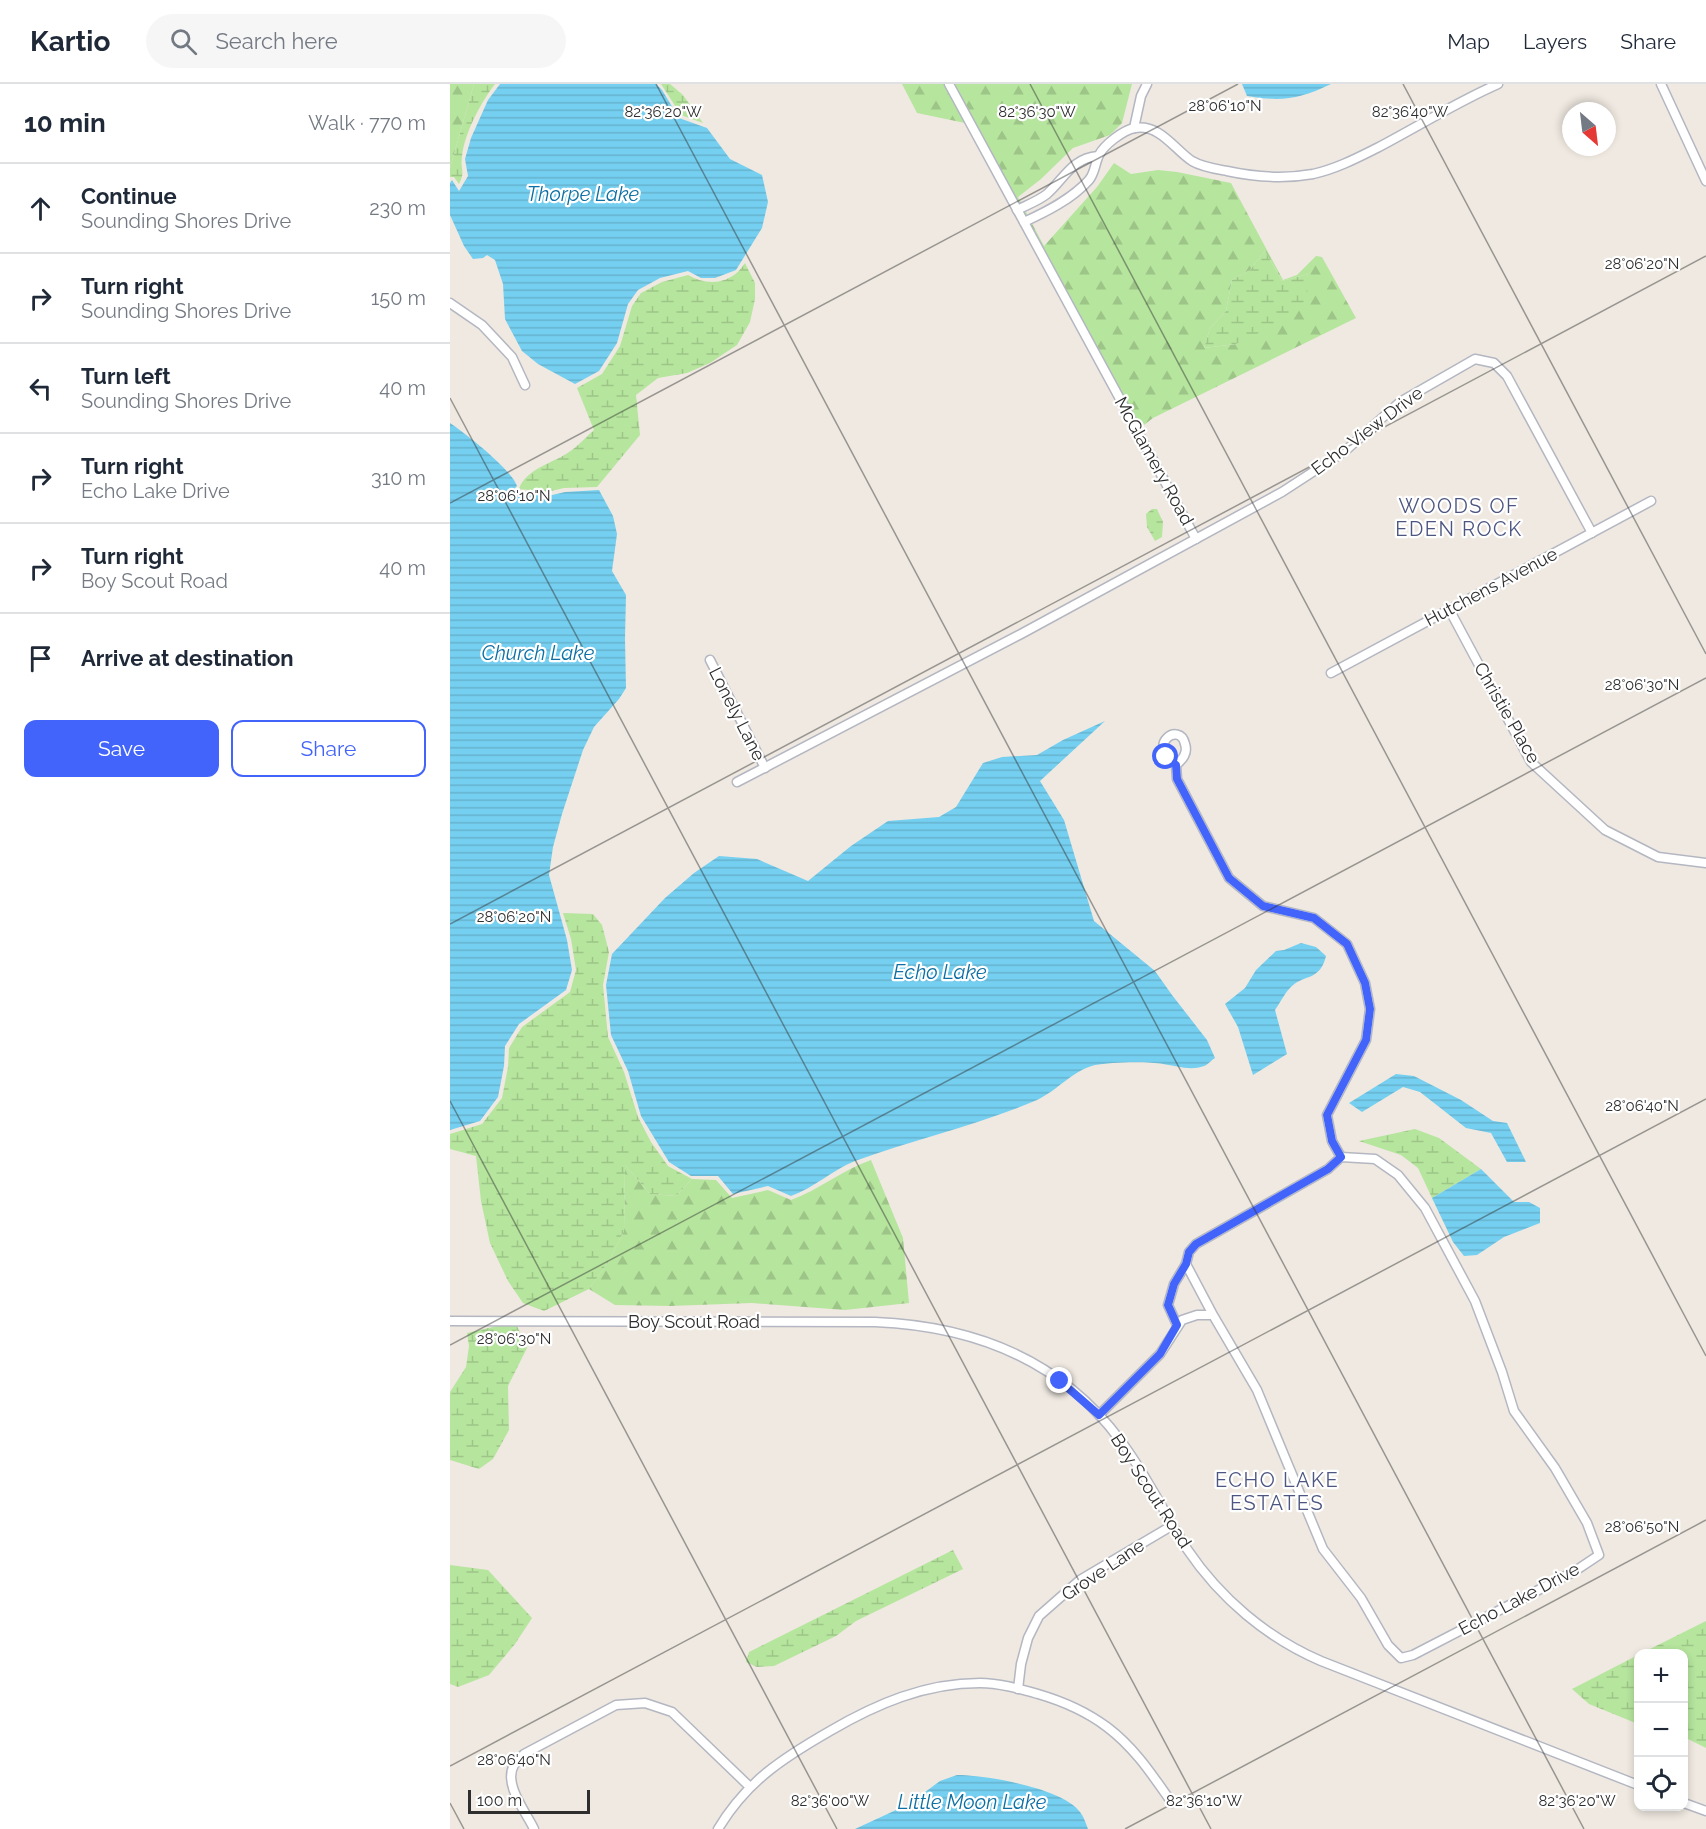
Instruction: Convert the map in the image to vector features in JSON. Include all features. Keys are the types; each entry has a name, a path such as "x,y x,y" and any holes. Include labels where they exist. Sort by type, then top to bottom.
{"street":[{"name":"McGlamery Road","path":"737,782 1021,634 1196,539 949,84"},
{"path":"1134,128 1141,96 1147,84"},
{"path":"1661,84 1706,181"},
{"path":"1024,222 1044,213 1078,190 1090,179 1097,166 1098,156 1123,133 1134,128 1152,129 1167,138 1194,162 1253,175 1280,178 1314,173 1350,162 1495,85"},
{"path":"1017,210 1045,195 1073,164 1088,156 1098,156"},
{"path":"450,303 482,325 512,357 525,385"},
{"name":"Echo View Drive","path":"1196,539 1282,492 1345,451 1400,402 1475,359 1494,363 1507,376 1592,533"},
{"name":"Hutchens Avenue","path":"1331,673 1651,501"},
{"name":"Christie Place","path":"1449,609 1532,762 1605,830 1658,857 1706,863"},
{"name":"Lonely Lane","path":"710,660 765,768"},
{"path":"1176,765 1177,779 1229,878 1263,906 1314,918 1347,944 1365,983 1370,1009 1366,1040 1327,1115 1332,1141 1341,1157 1328,1169 1205,1238 1189,1252 1186,1264 1174,1284 1168,1305 1177,1325"},
{"name":"Echo Lake Drive","path":"1186,1264 1257,1390 1323,1549 1361,1598 1388,1645 1401,1658 1413,1655 1564,1576 1599,1555 1587,1523 1555,1468 1514,1411 1502,1371 1475,1301 1425,1208 1398,1175 1375,1159 1341,1157"},
{"path":"1099,1415 1160,1354 1182,1320 1191,1316 1213,1315"},
{"name":"Boy Scout Road","path":"450,1321 855,1322 926,1326 973,1337 1014,1353 1060,1381 1099,1415 1126,1448 1198,1565 1222,1593 1252,1619 1287,1644 1334,1666 1634,1783"},
{"name":"Grove Lane","path":"1018,1689 1021,1664 1028,1638 1039,1616 1080,1580 1173,1525"},
{"path":"718,1829 750,1787 784,1757 864,1711 939,1686 981,1683 1018,1689 1063,1702 1107,1727 1142,1760 1172,1803"},
{"path":"534,1829 513,1788 511,1776 514,1766 524,1754 616,1705 645,1703 672,1712 750,1787"},
{"path":"1688,1805 1706,1811"}],"green space":[{"path":"450,84 474,84 450,168"},
{"path":"474,84 495,84 479,109 466,138 459,184 454,177 450,177 450,168"},
{"path":"661,84 670,84 683,95 703,123 681,115"},
{"path":"902,84 944,84 965,123 917,113"},
{"path":"954,84 1132,84 1122,123 1110,135 1073,148 1041,179 1018,197 1044,246 1097,187 1114,163 1131,174 1158,170 1231,183 1283,280 1297,275 1316,256 1322,257 1356,318 1153,418 1140,428","holes":["1265,251 1282,281 1309,274 1256,333 1236,344 1204,348 1210,328 1226,311 1232,280 1250,270"]},
{"path":"1265,251 1282,281 1309,274 1306,303 1286,320 1236,344 1204,348 1210,328 1226,311 1232,280 1250,270"},
{"path":"745,263 755,283 755,299 750,322 737,345 710,363 687,373 658,378 636,395 640,435 597,487 564,488 547,492 519,489 534,471 565,455 594,430 577,388 602,374 620,346 632,306 641,293 662,282 688,275 711,282 727,279 740,270"},
{"path":"1152,509 1157,509 1163,522 1162,537 1155,541 1147,527 1146,514"},
{"path":"563,913 593,914 602,925 609,952 603,985 608,1037 624,1072 638,1117 651,1142 668,1166 692,1179 676,1196 650,1194 625,1165 624,1231 609,1261 589,1289 544,1311 523,1303 508,1281 490,1243 481,1201 476,1156 450,1149 450,1134 482,1124 502,1098 509,1048 522,1027 570,992 576,970 571,939"},
{"path":"1415,1129 1439,1138 1481,1169 1432,1198 1418,1168 1401,1155 1359,1141"},
{"path":"871,1160 903,1238 909,1303 845,1310 752,1303 670,1306 615,1305 589,1289 609,1261 624,1231 625,1165 650,1194 676,1196 692,1179 716,1180 732,1198 768,1190 791,1200"},
{"path":"497,1326 517,1326 527,1348 508,1386 509,1430 493,1459 479,1469 450,1460 450,1392 466,1367 469,1346 467,1333"},
{"path":"953,1550 963,1569 856,1621 836,1636 774,1666 757,1667 746,1662 749,1652"},
{"path":"450,1565 488,1570 532,1618 515,1644 489,1675 458,1687 450,1684"},
{"path":"1706,1621 1706,1748 1688,1739 1688,1649 1650,1649"},
{"path":"1634,1657 1634,1722 1589,1704 1572,1689"}],"water":[{"name":"Thorpe Lake","path":"500,84 656,84 679,118 707,128 730,159 762,175 768,202 762,228 736,270 715,278 701,278 688,271 660,278 638,290 628,304 617,343 599,371 575,384 538,364 522,351 505,319 503,284 495,260 487,255 473,259 464,246 450,215 450,183 452,180 459,191 468,176 465,159 471,138 488,100"},
{"path":"1242,84 1331,84 1300,96 1270,99 1247,96"},
{"name":"Church Lake","path":"450,423 507,471 517,486 514,489 517,493 548,496 565,492 599,490 613,516 617,534 612,571 626,595 626,688 594,727 583,750 553,847 549,875 567,940 572,970 566,990 519,1024 505,1046 498,1097 480,1121 450,1130"},
{"name":"Echo Lake","path":"1105,721 1040,781 1064,820 1094,921 1155,971 1207,1040 1215,1058 1205,1065 1194,1068 1148,1062 1095,1065 1072,1076 1037,1100 992,1117 855,1161 791,1196 768,1186 733,1194 718,1176 691,1176 669,1162 641,1116 628,1071 611,1035 606,985 612,954 665,898 694,873 719,856 757,859 808,881 851,846 888,821 939,817 956,807 983,763 1002,757 1037,755"},
{"path":"1301,943 1316,947 1326,956 1320,970 1292,986 1275,1010 1287,1054 1253,1075 1238,1027 1225,1004 1245,988 1256,970 1276,951"},
{"path":"1396,1074 1414,1076 1461,1100 1493,1121 1507,1123 1526,1162 1507,1162 1491,1133 1466,1128 1420,1092 1403,1087 1362,1112 1349,1103"},
{"path":"1481,1169 1514,1202 1529,1202 1540,1208 1540,1223 1504,1237 1477,1255 1464,1256 1453,1242 1432,1198"},
{"name":"Little Moon Lake","path":"957,1775 1004,1780 1058,1796 1080,1812 1088,1829 855,1829 909,1804 940,1781"}],"district":[{"name":"WOODS OF EDEN ROCK","path":"1459,518"},
{"name":"ECHO LAKE ESTATES","path":"1277,1492"}],"route":[{"path":"1060,1381 1099,1415 1154,1361 1166,1346 1177,1325 1168,1305 1174,1284 1186,1264 1189,1252 1196,1244 1328,1169 1341,1157 1332,1141 1327,1115 1366,1040 1370,1009 1365,983 1347,944 1314,918 1263,906 1229,878 1177,779 1176,765 1166,757"}]}
